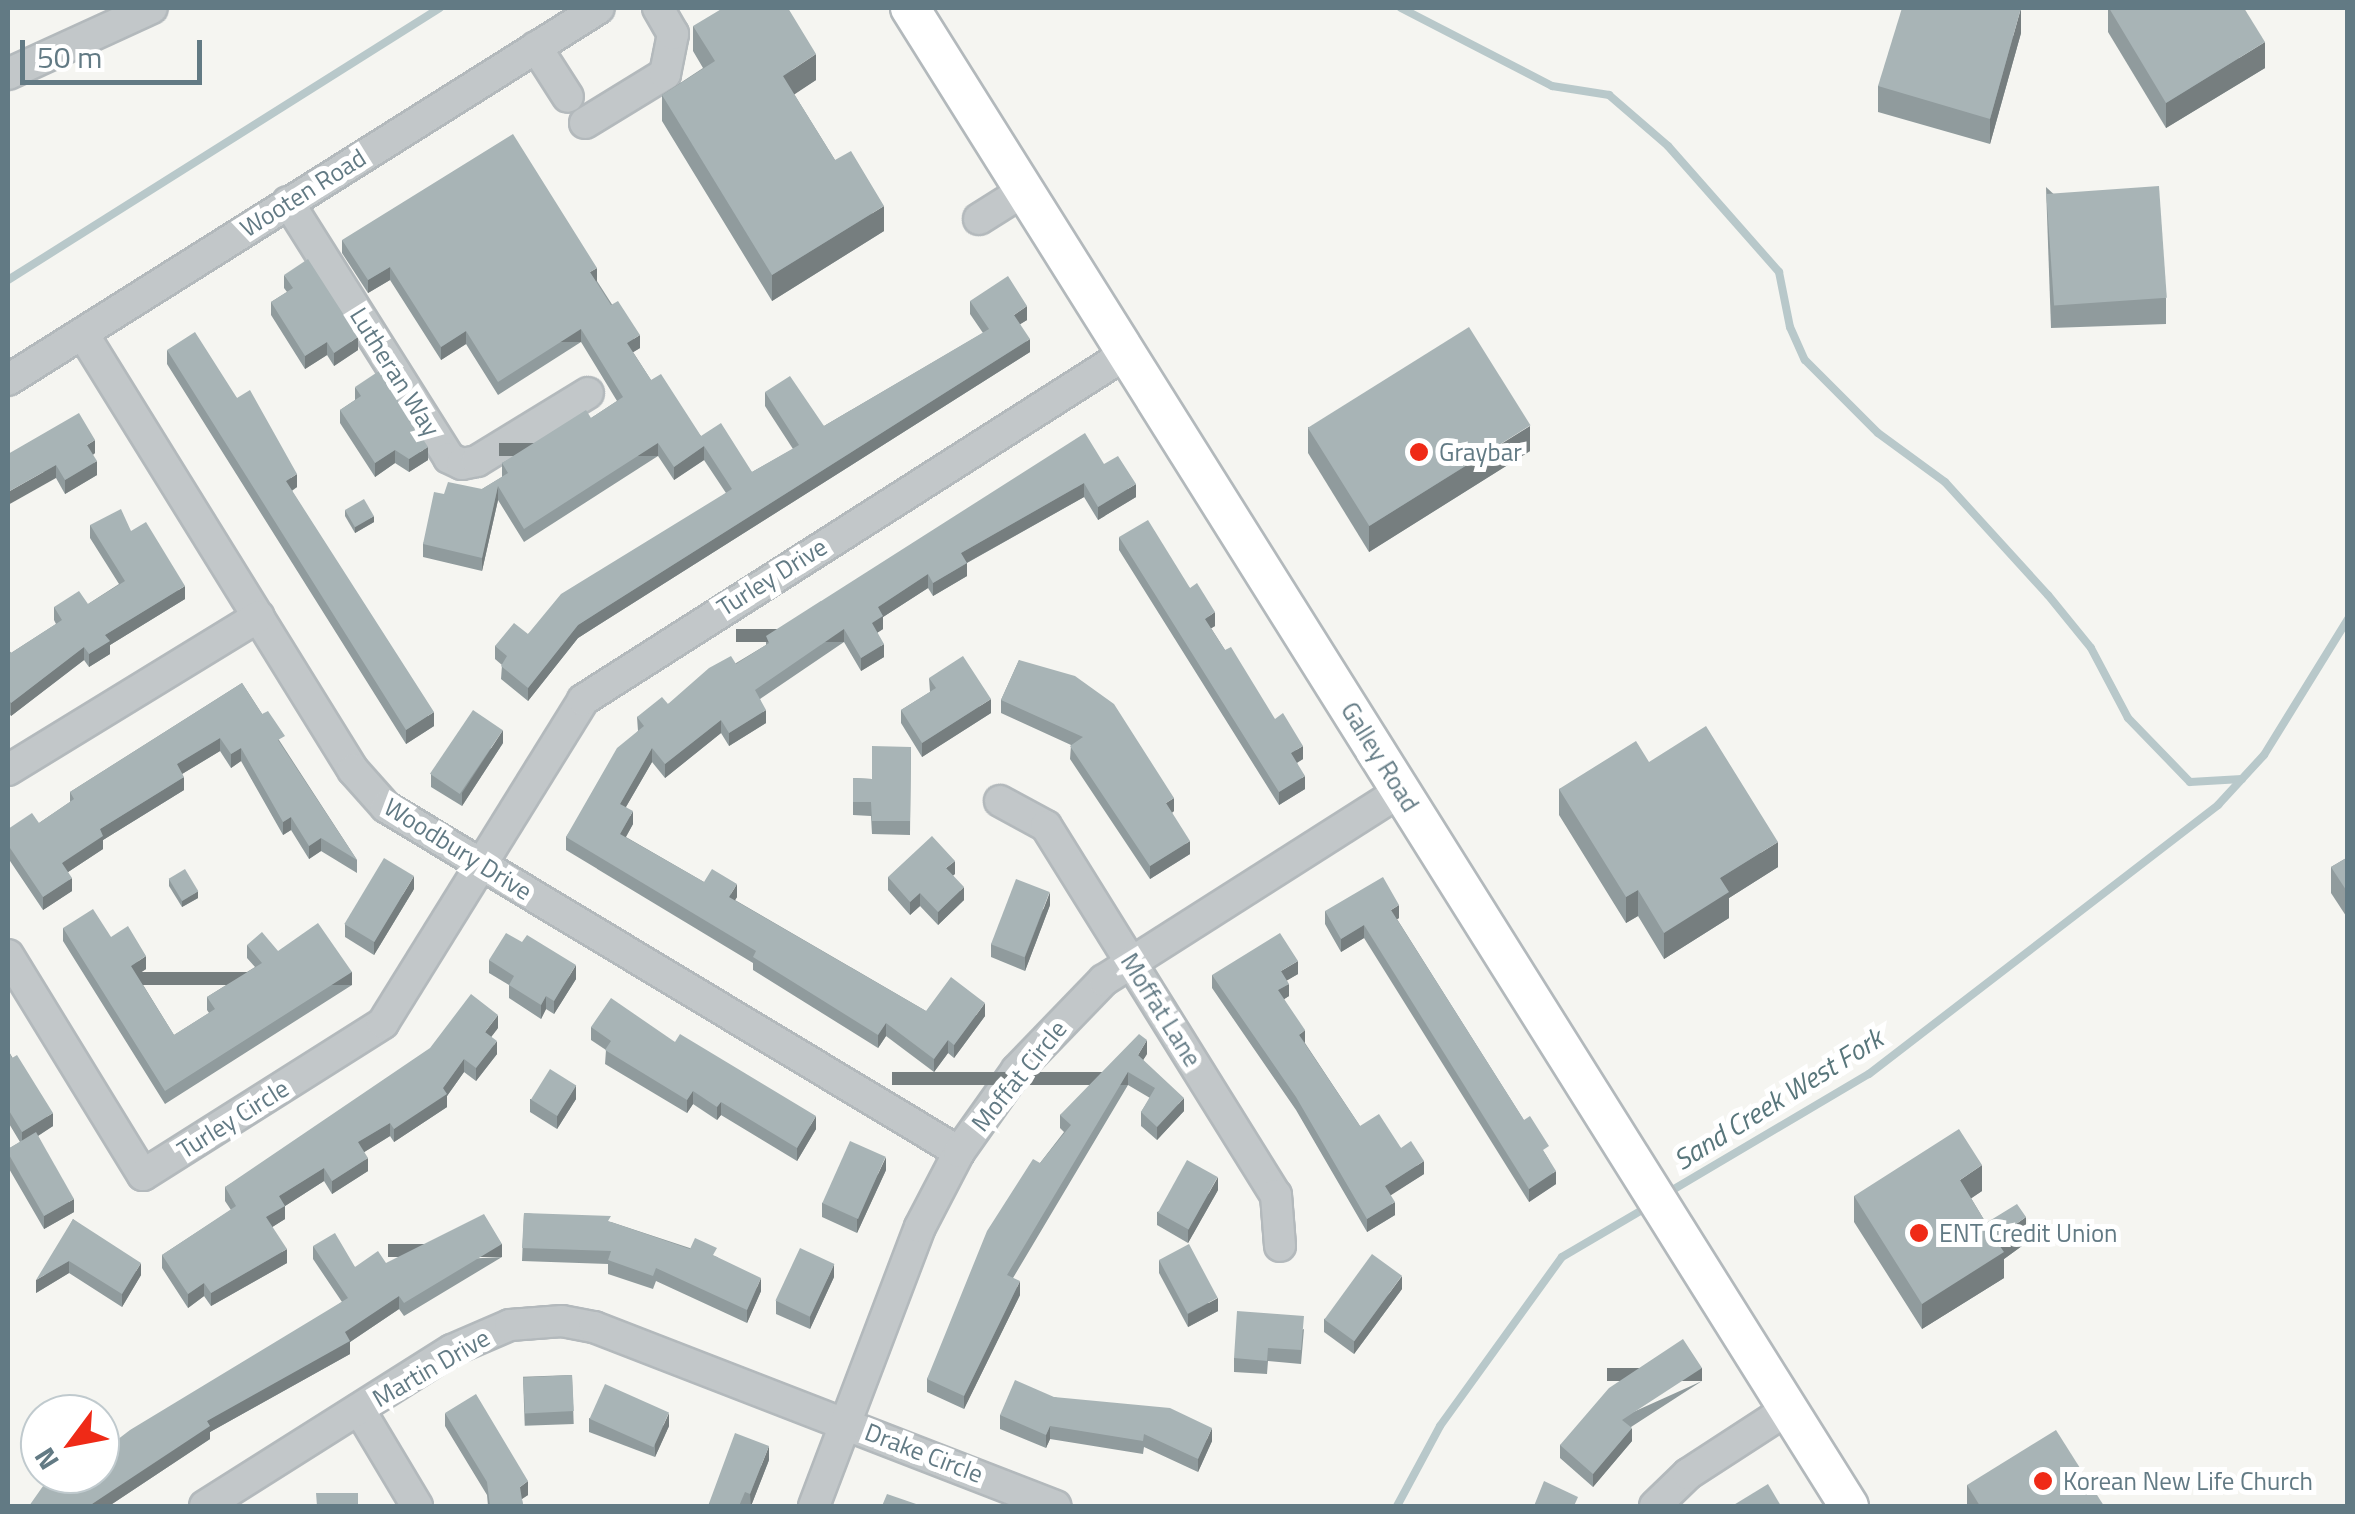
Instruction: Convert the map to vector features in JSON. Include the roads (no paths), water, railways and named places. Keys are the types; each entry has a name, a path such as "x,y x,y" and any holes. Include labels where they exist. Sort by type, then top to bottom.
{"main road":[{"name":"Galley Road","path":"910,8 1849,1506"}],"street":[{"path":"8,74 152,8"},
{"name":"Wooten Road","path":"8,380 599,8"},
{"path":"585,124 665,74 673,34 658,8"},
{"path":"536,47 568,97"},
{"path":"979,219 1025,190"},
{"name":"Lutheran Way","path":"288,202 449,458 478,461 588,393"},
{"name":"Woodbury Drive","path":"83,334 368,789 482,867 959,1152"},
{"name":"Turley Drive","path":"482,867 584,700 1128,353"},
{"path":"8,770 259,616"},
{"name":"Moffat Circle","path":"814,1506 920,1228 959,1152 1048,1034 1131,962 1401,791"},
{"name":"Moffat Lane","path":"1000,802 1046,826 1276,1195 1280,1246"},
{"name":"Turley Circle","path":"8,955 143,1175 383,1023 482,867"},
{"name":"Martin Drive","path":"204,1506 484,1334 562,1320 594,1327 846,1424"},
{"path":"359,1409 418,1506"},
{"path":"1655,1506 1688,1474 1788,1409"},
{"name":"Drake Circle","path":"846,1424 1056,1506"}],"waterway":[{"path":"8,280 440,8"},
{"path":"1401,8 1552,86 1609,95 1668,146 1779,272 1790,327 1805,360 1878,433 1945,482 2048,595 2091,648 2128,718 2190,782 2242,779"},
{"name":"Sand Creek West Fork","path":"1664,1195 1869,1074 2218,805 2264,755 2348,619"},
{"name":"Sand Creek West Fork","path":"1397,1506 1440,1426 1562,1257 1649,1206"}],"place":[{"name":"Graybar","path":"1419,452"},
{"name":"ENT Credit Union","path":"1919,1233"},
{"name":"Korean New Life Church","path":"2043,1481"}]}
